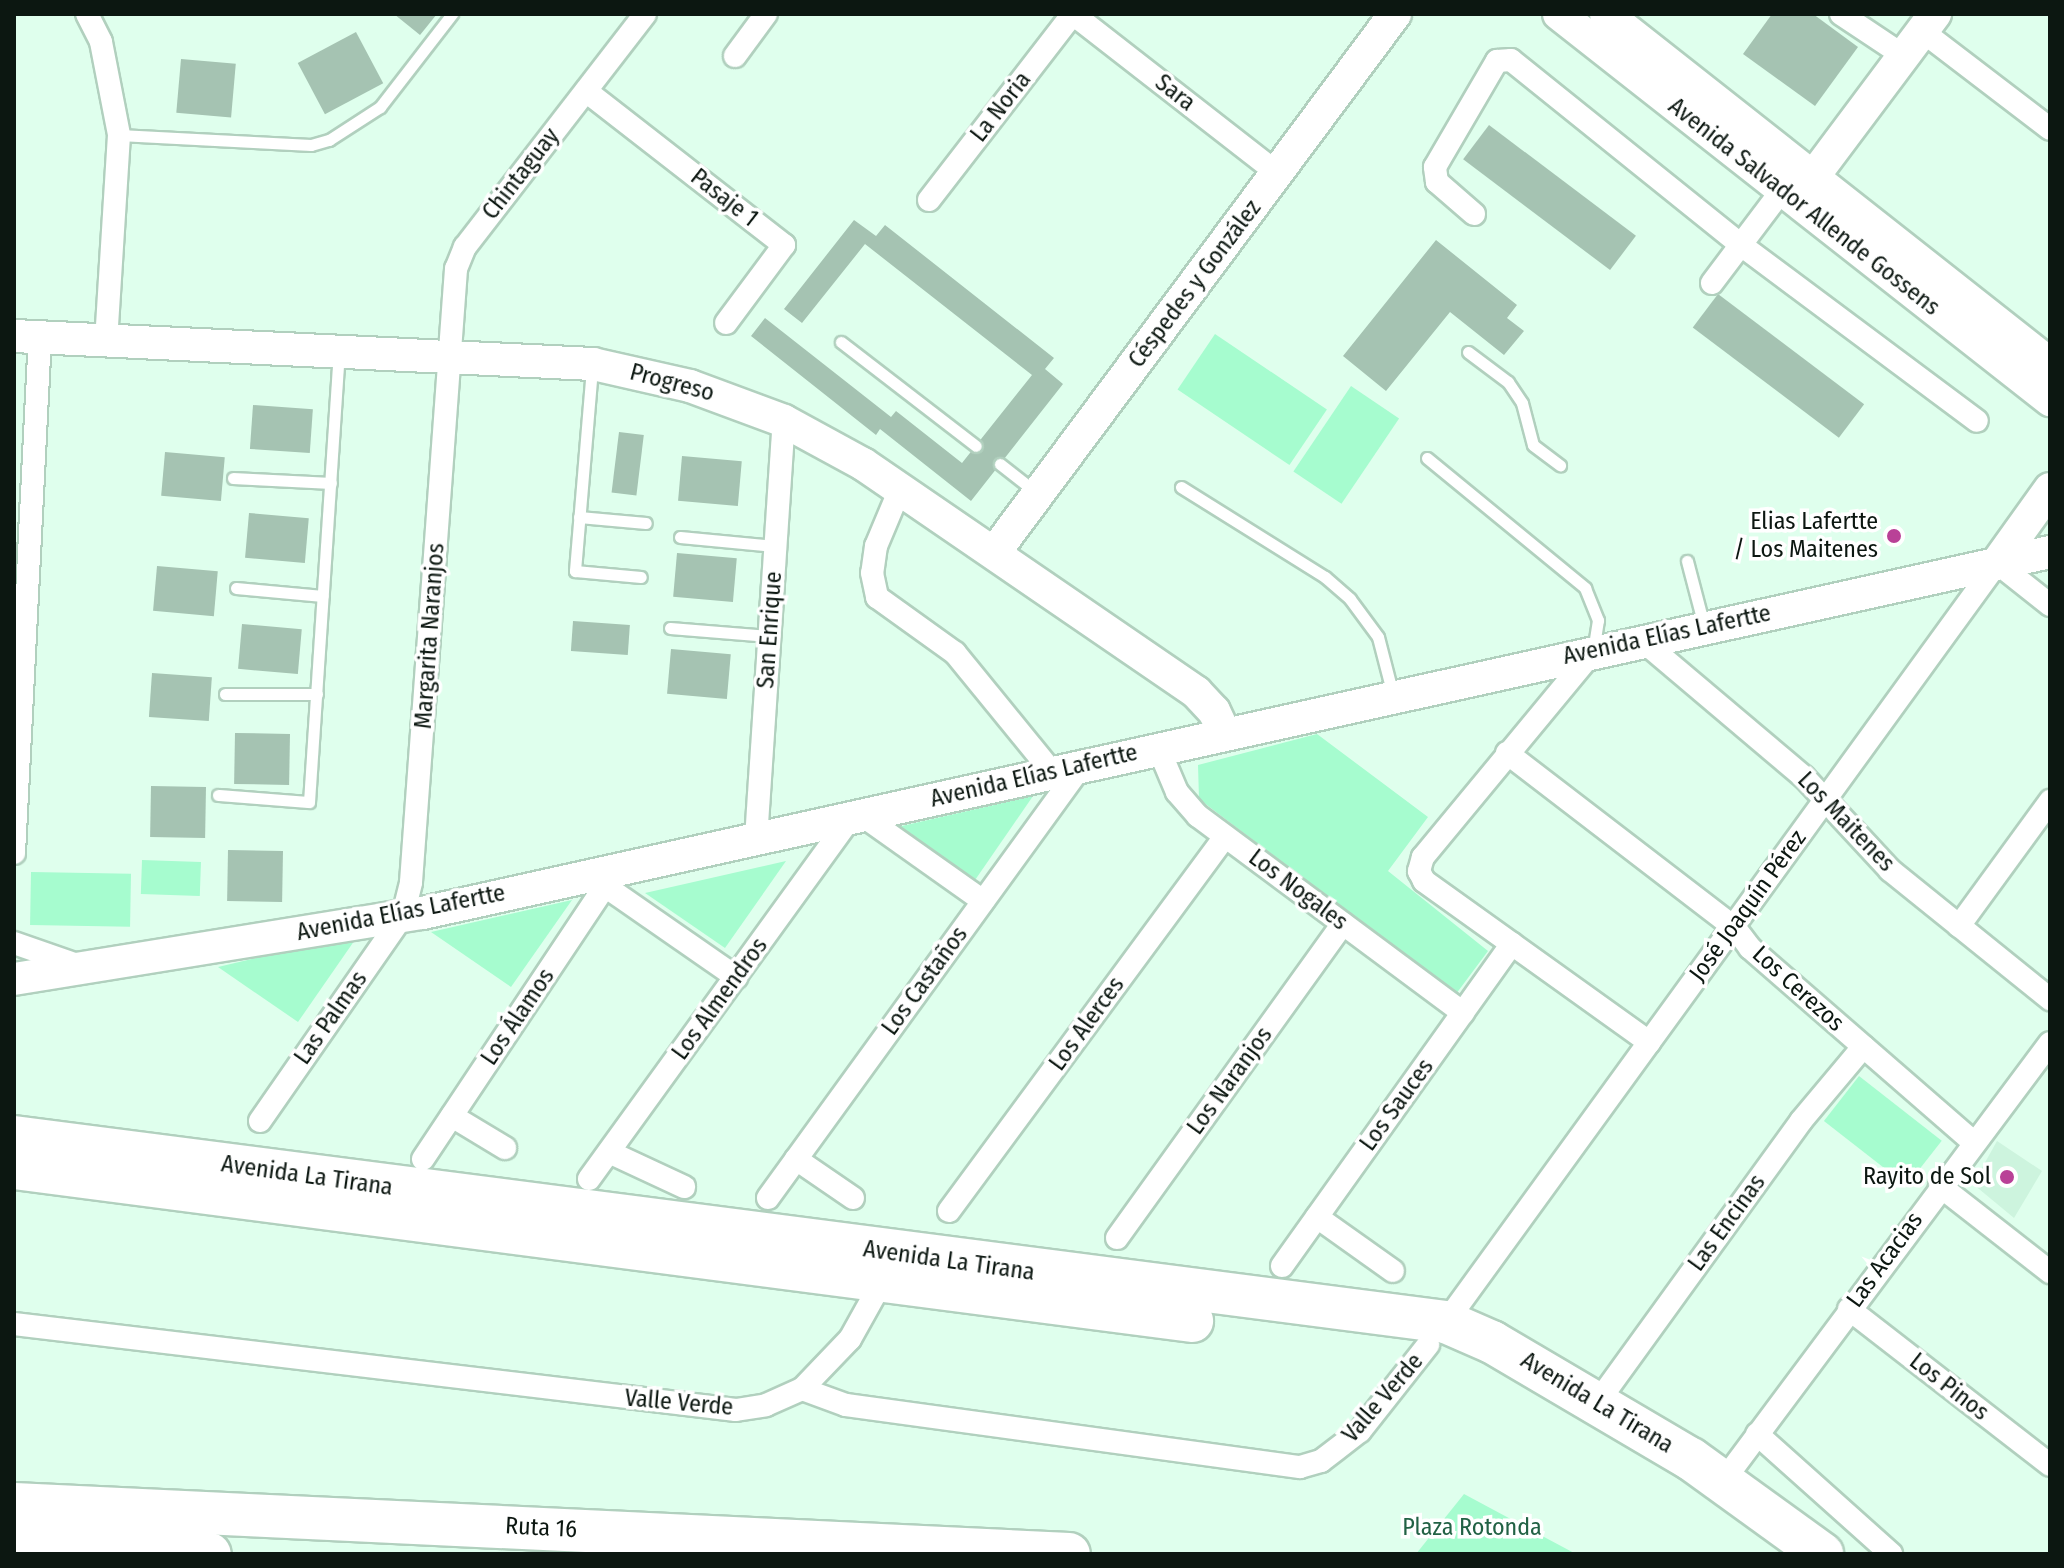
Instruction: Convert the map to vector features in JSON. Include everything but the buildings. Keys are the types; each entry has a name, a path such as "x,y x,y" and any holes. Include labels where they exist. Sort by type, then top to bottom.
{"highway":[{"name":"Avenida La Tirana","path":"14,1137 886,1268"},
{"name":"Avenida La Tirana","path":"14,1168 886,1268 1492,1342 1724,1480 1822,1554"},
{"name":"Avenida La Tirana","path":"1437,1334 1483,1368 1676,1480 1776,1554"},
{"name":"Ruta 16","path":"14,1504 1069,1554"},
{"path":"14,1543 210,1554"}],"street":[{"path":"87,14 101,42 119,135 106,340"},
{"name":"Chintaguay","path":"451,356 453,280 465,247 645,14"},
{"path":"735,56 766,14"},
{"name":"Sara","path":"1073,14 1277,173"},
{"name":"La Noria","path":"929,200 1073,14"},
{"name":"Céspedes y González","path":"994,553 1395,14"},
{"name":"Avenida Salvador Allende Gossens","path":"1559,14 2050,400"},
{"name":"Avenida Salvador Allende Gossens","path":"1606,14 2050,364"},
{"path":"1841,14 1920,34 2050,129"},
{"path":"1813,177 1920,34"},
{"path":"1474,214 1437,182 1435,167 1497,61 1511,60 1741,245 1977,421"},
{"name":"Pasaje 1","path":"586,91 784,245 726,323"},
{"path":"1712,283 1782,190"},
{"path":"14,853 27,336"},
{"name":"Progreso","path":"27,336 593,364 690,386 784,421 900,489 1196,692 1214,711 1224,732"},
{"name":"Margarita Naranjos","path":"403,915 411,882 451,356"},
{"name":"San Enrique","path":"756,839 784,421"},
{"path":"900,489 876,546 872,573 877,597 955,653 1067,768"},
{"name":"José Joaquín Pérez","path":"1437,1334 1735,928 1824,799 2050,489"},
{"name":"Avenida Elías Lafertte","path":"14,979 603,879 756,839 1224,732 2050,552"},
{"path":"1997,563 2050,605"},
{"name":"Los Maitenes","path":"1644,642 1824,799 1890,870 2050,999"},
{"path":"1593,651 1423,857 1419,871 1424,881 1649,1042"},
{"name":"Los Nogales","path":"1158,747 1177,792 1225,837 1463,1013"},
{"name":"Los Cerezos","path":"1507,753 1735,928 1750,948 1973,1142"},
{"name":"Los Castaños","path":"768,1198 983,901 1067,768"},
{"path":"1959,926 2050,801"},
{"path":"856,818 983,901"},
{"name":"Los Almendros","path":"589,1179 856,818"},
{"name":"Los Alerces","path":"949,1211 1225,837"},
{"path":"603,879 736,977"},
{"name":"Los Álamos","path":"423,1159 603,879"},
{"name":"Las Palmas","path":"260,1121 403,915"},
{"name":"Los Naranjos","path":"1117,1238 1343,924"},
{"path":"14,943 85,968"},
{"name":"Los Sauces","path":"1282,1266 1512,944"},
{"name":"Las Acacias","path":"1724,1480 1940,1186 2050,1043"},
{"name":"Las Encinas","path":"1597,1403 1801,1121 1863,1047"},
{"path":"452,1116 505,1148"},
{"path":"609,1152 684,1187"},
{"path":"796,1159 853,1198"},
{"path":"1940,1186 2046,1262"},
{"path":"1317,1217 1393,1271"},
{"path":"802,1389 850,1339 886,1268"},
{"name":"Los Pinos","path":"1849,1309 2050,1465"},
{"name":"Valle Verde","path":"14,1324 720,1409 766,1405 802,1389 846,1405 1300,1467 1321,1461 1353,1437 1437,1334"},
{"path":"1757,1434 1891,1554"}],"lane":[{"path":"119,135 311,145 329,140 380,107 452,14"},
{"path":"841,342 976,446"},
{"path":"218,795 309,802 340,351"},
{"path":"1468,352 1508,382 1522,403 1533,445 1560,465"},
{"path":"593,364 575,571 641,577"},
{"path":"1427,458 1585,588 1598,620 1593,651"},
{"path":"1000,464 1038,494"},
{"path":"233,478 331,483"},
{"path":"1181,487 1325,577 1350,599 1378,637 1393,695"},
{"path":"579,517 646,523"},
{"path":"680,537 775,546"},
{"path":"1687,561 1704,627"},
{"path":"236,588 323,596"},
{"path":"670,628 769,636"},
{"path":"225,694 317,694"}],"shaded area":[{"name":"Rayito de Sol","path":"1997,1141 2042,1171 2014,1218 1973,1184"}],"green space":[{"path":"1215,334 1327,409 1289,465 1178,390"},
{"path":"1351,386 1399,418 1341,504 1293,471"},
{"path":"1317,734 1428,817 1388,871 1488,951 1456,994 1199,799 1198,765"},
{"path":"1033,796 973,883 893,828"},
{"path":"142,860 201,862 200,896 141,894"},
{"path":"786,861 725,948 645,893"},
{"path":"31,872 131,874 130,927 30,925"},
{"path":"572,900 511,987 431,932"},
{"path":"359,934 298,1022 218,967"},
{"path":"1859,1076 1942,1141 1907,1186 1824,1121"},
{"name":"Plaza Rotonda","path":"1464,1494 1576,1554 1416,1554"}],"place":[{"name":"Elias Lafertte / Los Maitenes","path":"1894,536"},
{"name":"Rayito de Sol","path":"2007,1177"}]}
